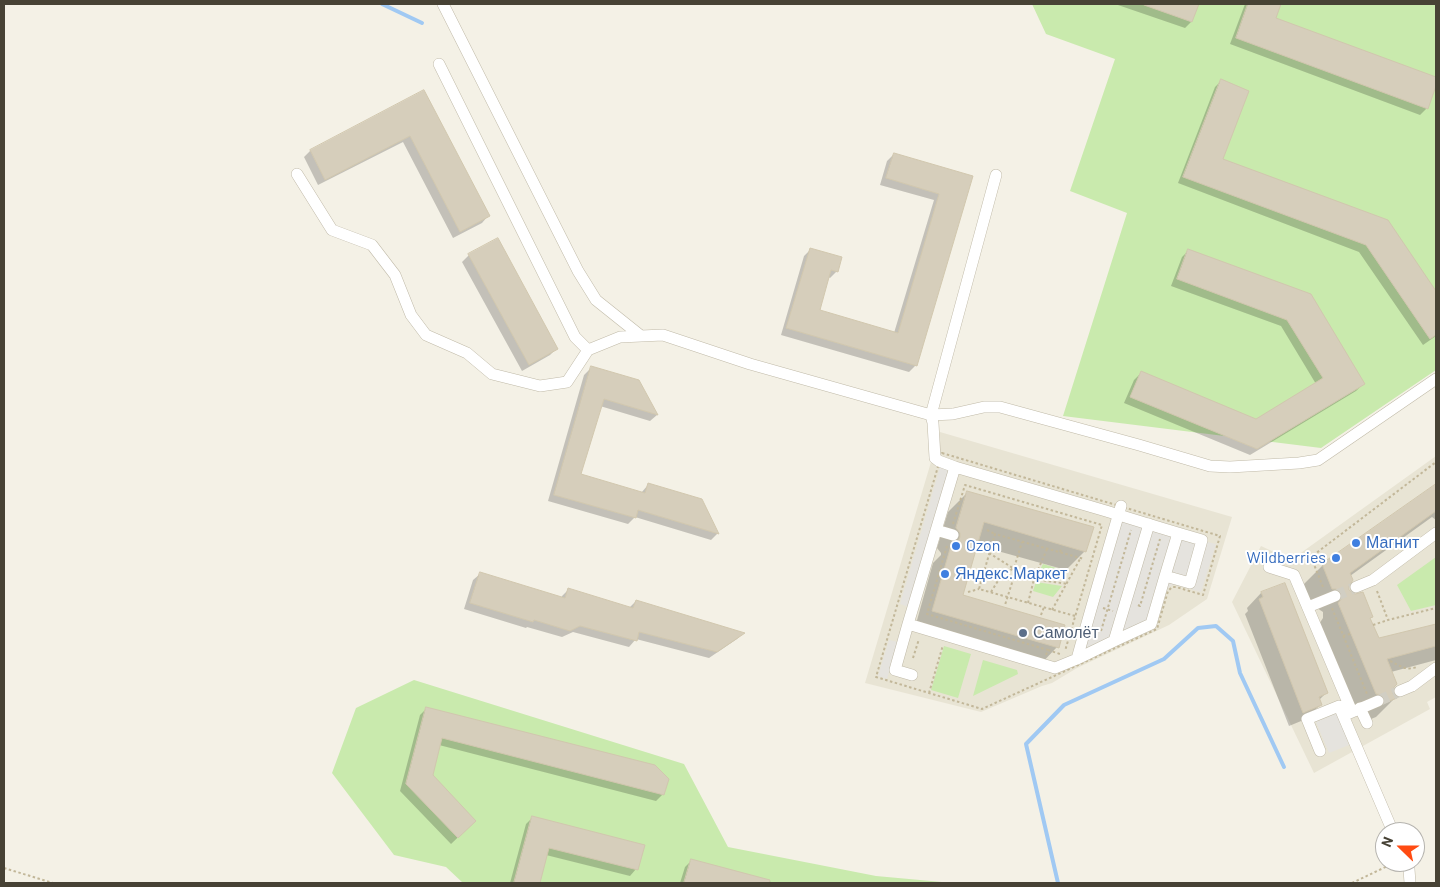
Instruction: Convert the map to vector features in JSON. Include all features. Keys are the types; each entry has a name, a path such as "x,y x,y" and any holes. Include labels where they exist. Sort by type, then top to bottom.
{"lane":[{"path":"443,4 578,271 596,300 641,336"},
{"path":"439,64 575,338 588,350"},
{"path":"297,174 332,230 372,245 395,275 412,315 426,335 467,354 492,374 540,386 567,382 588,350 620,337 664,335 750,364 931,416 953,414 984,407 1000,407 1210,466 1230,466 1299,463 1318,460 1436,379"},
{"path":"996,175 931,416 934,423 935,458 940,457 955,467 1120,511 1134,520 1202,540 1190,584 1165,576"},
{"path":"912,675 895,670 955,467"},
{"path":"1077,659 1120,511"},
{"path":"1114,640 1149,524"},
{"path":"936,530 952,534"},
{"path":"908,624 1055,668 1151,624 1178,533"},
{"path":"1356,587 1372,580 1436,533"},
{"path":"1269,567 1294,575 1352,712 1390,822"},
{"path":"1308,607 1335,596"},
{"path":"1400,692 1412,686 1436,668"},
{"path":"1352,712 1378,701"},
{"path":"1320,751 1307,719 1339,706 1352,712 1367,723"}],"path":[{"path":"940,457 876,677 982,709 1157,629 1168,590 1172,587 1203,595 1220,536"},
{"path":"965,485 1102,525 1064,655 1048,650 927,614 965,485"},
{"path":"1101,631 1134,520"},
{"path":"987,530 994,534 1084,559"},
{"path":"979,589 994,534"},
{"path":"1006,605 1022,542"},
{"path":"1060,552 1062,547"},
{"path":"1028,603 1034,579 1047,549"},
{"path":"989,553 1034,579 1068,584"},
{"path":"1052,610 1081,558"},
{"path":"991,592 1001,576 1015,569"},
{"path":"1372,580 1388,620"},
{"path":"968,592 979,589 1068,614"},
{"path":"1041,615 1044,607"},
{"path":"1373,625 1436,608"},
{"path":"912,658 922,628"},
{"path":"1343,636 1350,634"},
{"path":"928,693 946,635"},
{"path":"1044,664 1048,650"},
{"path":"1390,660 1406,669 1420,666"},
{"path":"4,868 53,883"},
{"path":"1352,883 1375,872"}],"shaded area":[{"path":"940,432 1232,517 1207,599 1169,625 1077,668 1052,683 981,712 865,683"},
{"path":"1436,456 1436,697 1427,702 1430,709 1314,773 1232,602 1261,546 1291,560"},
{"path":"941,464 950,466 909,607 900,604"},
{"path":"1122,522 1216,544 1201,592 1172,585 1146,622 1085,649"},
{"path":"889,640 898,642 887,679 878,676"},
{"path":"1337,713 1349,745 1329,753 1316,722"}],"green space":[{"path":"1032,4 1436,4 1436,370 1321,448 1063,416 1127,213 1070,191 1115,59 1046,34"},
{"path":"1436,557 1436,605 1411,611 1397,585"},
{"path":"1043,564 1063,570 1060,580 1036,577"},
{"path":"1036,582 1062,586 1053,597 1033,591"},
{"path":"944,646 971,654 958,698 931,690"},
{"path":"983,660 1017,670 1018,674 973,696"},
{"path":"414,680 684,764 728,847 876,876 953,883 463,883 446,867 394,855 332,773 356,708"}],"building":[{"path":"1144,4 1199,4 1192,22"},
{"path":"1248,4 1281,4 1276,18 1436,77 1436,86 1428,109 1236,38"},
{"path":"1221,79 1249,91 1223,159 1388,220 1436,291 1436,335 1430,339 1366,245 1183,177"},
{"path":"424,90 490,216 460,232 410,136 325,180 310,150"},
{"path":"894,153 973,176 917,366 786,328 810,248 842,257 838,272 831,270 820,310 898,333 939,194 886,178"},
{"path":"498,238 558,349 529,365 468,254"},
{"path":"1188,249 1311,294 1365,384 1257,449 1130,397 1141,371 1256,419 1323,378 1287,320 1177,279"},
{"path":"591,366 639,380 658,415 604,399 581,474 645,493 648,483 702,499 719,534 638,510 636,518 554,495"},
{"path":"1436,484 1436,511 1350,573 1353,580 1349,590 1355,594 1363,592 1373,617 1370,618 1379,638 1436,624 1436,646 1387,659 1397,684 1394,687 1393,694 1397,698 1385,703 1383,695 1376,694 1338,603 1342,598 1342,593 1332,589 1322,564"},
{"path":"967,491 1094,527 1086,552 984,522 963,595 1065,625 1059,648 932,611 952,542 958,541 960,537 960,533 956,528"},
{"path":"480,572 565,598 568,588 633,608 636,600 745,633 717,652 639,632 637,641 580,626 570,631 470,603"},
{"path":"1285,583 1328,693 1319,697 1322,705 1303,713 1259,599 1263,597 1261,592"},
{"path":"426,707 655,765 669,779 664,795 442,738 433,775 476,821 458,838 406,784"},
{"path":"532,816 645,845 638,870 549,848 540,883 514,883"},
{"path":"691,859 770,880 769,883 684,883"}],"waterway":[{"path":"382,4 422,23"},
{"path":"1058,883 1026,744 1064,705 1164,659 1198,628 1216,626 1233,641 1240,673 1284,767"}],"tunnel":[{"path":"1335,596 1356,587"},
{"path":"1378,701 1400,691"}],"place":[{"name":"Магнит","path":"1356,543"},
{"name":"Ozon","path":"956,546"},
{"name":"Wildberries","path":"1336,558"},
{"name":"Яндекс.Маркет","path":"945,574"},
{"name":"Самолёт","path":"1023,633"}]}
